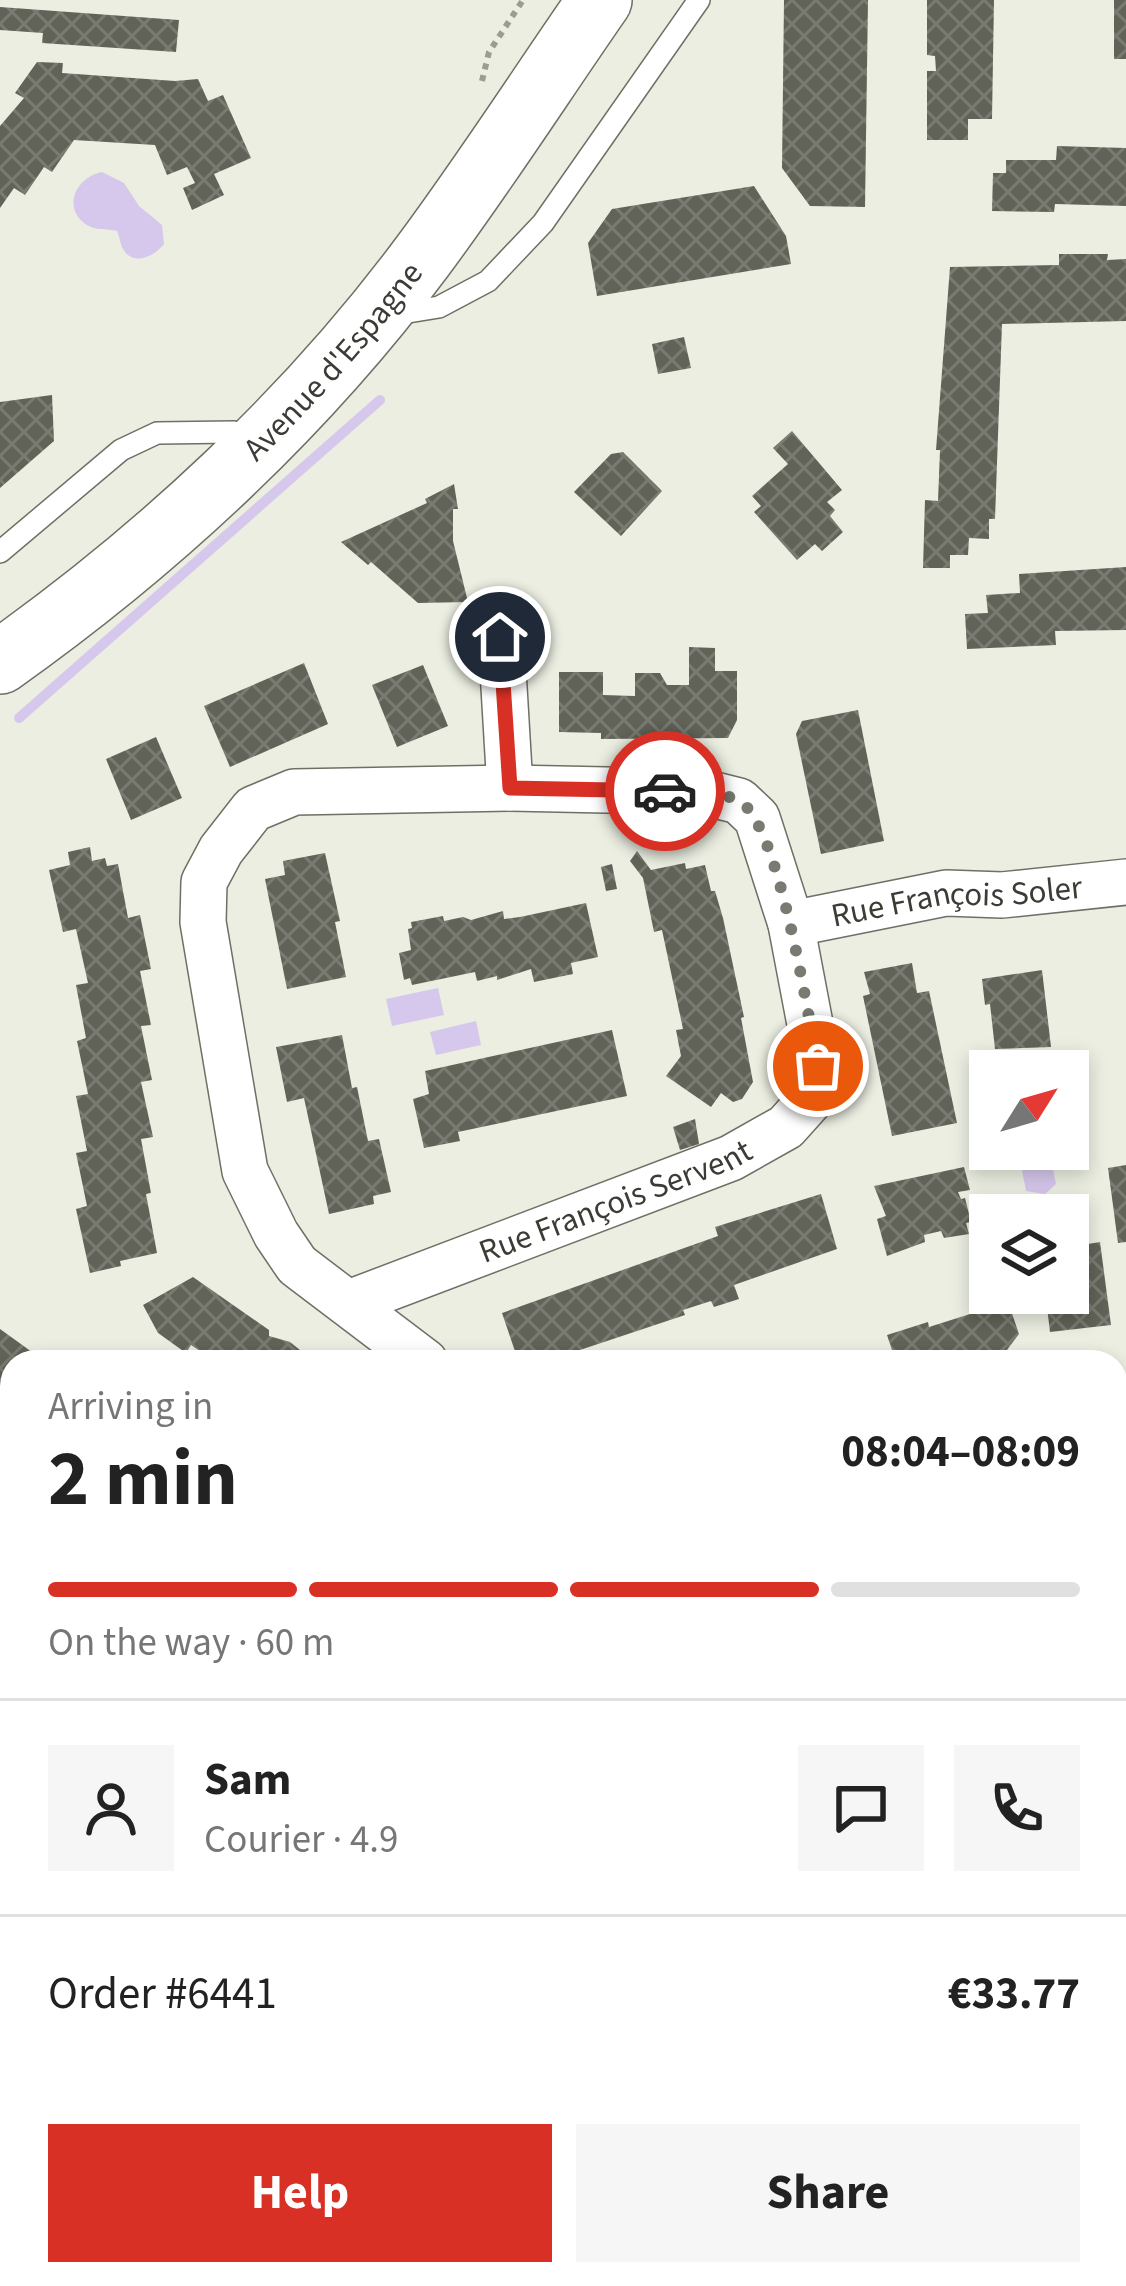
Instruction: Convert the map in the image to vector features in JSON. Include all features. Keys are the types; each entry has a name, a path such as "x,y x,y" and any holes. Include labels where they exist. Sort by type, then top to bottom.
{"main road":[{"name":"Avenue d'Espagne","path":"0,629 177,485 288,379 405,244 567,0"},
{"name":"Avenue d'Espagne","path":"0,662 204,500 313,388 421,259 600,0"}],"street":[{"path":"500,637 510,788"},
{"name":"Rue François Servent","path":"349,1303 731,1158 786,1127 812,1098 818,1066 791,924 758,818 739,801 703,792 294,791 253,809 221,850 204,882 203,922 245,1172 297,1265 410,1350"},
{"name":"Rue François Soler","path":"791,924 946,893 1002,895 1126,882"}],"lane":[{"path":"372,317 439,307 488,281 543,223 699,0"},
{"path":"0,552 122,449 157,433 234,432"}],"path":[{"path":"474,98 489,52 523,0"}],"shaded area":[{"path":"102,172 124,183 139,206 162,225 164,244 155,252 132,258 117,231 90,227 79,218 73,202 79,186"},
{"path":"438,988 444,1015 392,1026 386,999"},
{"path":"476,1021 481,1045 436,1055 430,1032"},
{"path":"1022,1170 1053,1170 1056,1184 1045,1194 1026,1191"}],"building":[{"path":"784,0 868,0 865,207 810,206 782,168"},
{"path":"927,0 994,0 992,119 968,119 968,140 927,140 927,71 936,71 935,56 927,55"},
{"path":"1114,0 1126,0 1126,59 1114,59"},
{"path":"0,7 179,20 176,52 42,43 43,33 0,30"},
{"path":"37,62 63,63 62,73 198,79 208,101 223,95 251,158 214,174 224,195 192,210 183,188 195,183 187,167 167,175 155,145 74,140 52,172 44,167 25,195 14,188 0,208 0,126 24,98 15,93"},
{"path":"1057,146 1126,148 1126,206 1055,204 1054,212 992,211 993,173 1006,173 1006,160 1056,160"},
{"path":"754,186 786,236 791,264 597,296 588,243 612,209"},
{"path":"1059,254 1108,254 1107,260 1126,259 1126,321 1002,324 995,519 989,519 989,539 969,538 968,555 950,555 950,568 923,568 925,500 938,501 940,450 936,450 950,267 1059,265"},
{"path":"684,337 691,368 658,374 652,344"},
{"path":"52,395 54,441 0,488 0,402"},
{"path":"792,431 842,490 827,502 835,510 830,516 843,532 822,551 815,544 797,560 754,512 761,506 752,496 788,464 773,448"},
{"path":"623,452 662,491 621,536 574,492 611,454"},
{"path":"454,484 458,509 453,509 453,541 468,602 418,603 341,542 427,503 425,499"},
{"path":"1126,567 1126,630 1055,631 1056,645 967,649 965,614 988,613 986,595 1020,593 1019,574"},
{"path":"689,647 715,648 715,671 737,671 737,720 728,738 601,739 601,733 559,732 559,672 603,672 603,695 635,696 635,673 660,673 667,685 689,685"},
{"path":"304,663 328,724 230,767 204,706"},
{"path":"423,665 448,726 397,747 372,685"},
{"path":"858,710 884,841 821,854 796,734 802,721"},
{"path":"156,737 182,798 131,820 106,759"},
{"path":"90,847 92,861 105,858 107,866 118,864 128,918 140,915 151,969 140,971 151,1025 141,1026 152,1080 141,1082 153,1137 141,1139 157,1253 90,1273 76,1209 87,1206 76,1153 87,1151 76,1096 88,1094 77,1041 86,1038 76,985 88,983 76,929 63,932 49,870 70,865 68,852"},
{"path":"637,851 651,870 685,863 686,869 705,865 723,918 744,1017 753,1082 742,1099 733,1102 721,1093 711,1107 666,1076 681,1056 676,1030 683,1029 662,930 654,932 643,878 630,861"},
{"path":"325,853 346,977 287,989 265,879 285,875 283,861"},
{"path":"612,864 617,889 606,891 601,867"},
{"path":"586,903 598,957 571,963 573,974 534,982 531,969 497,980 497,976 477,981 475,972 412,985 410,978 404,980 399,953 411,950 411,922 443,916 444,921 471,920 503,911 504,919"},
{"path":"912,963 917,993 929,991 957,1123 892,1136 863,996 870,994 864,972"},
{"path":"1042,970 1051,1047 995,1049 982,979"},
{"path":"612,1030 627,1096 458,1132 460,1141 424,1148 413,1099 429,1094 425,1071"},
{"path":"342,1035 368,1141 379,1139 391,1192 373,1196 374,1204 329,1214 304,1098 287,1102 276,1047"},
{"path":"695,1119 699,1144 680,1150 673,1127"},
{"path":"1126,1165 1126,1242 1118,1243 1108,1168"},
{"path":"964,1167 970,1190 958,1192 965,1198 969,1234 944,1238 941,1231 924,1235 925,1242 887,1256 877,1219 886,1216 874,1186"},
{"path":"821,1194 837,1249 734,1285 739,1299 714,1307 711,1301 683,1310 685,1315 580,1350 515,1350 502,1313 718,1236 715,1227"},
{"path":"1100,1242 1111,1325 1050,1332 1048,1314 1089,1314 1089,1244"},
{"path":"193,1277 269,1330 269,1336 300,1350 198,1350 191,1345 182,1350 158,1333 143,1305"},
{"path":"970,1314 1012,1314 1019,1334 1007,1350 892,1350 887,1335 928,1322 929,1327"},
{"path":"0,1329 29,1350 0,1350"}],"waterway":[{"path":"19,718 380,400"}],"way so far":[{"path":"665,791 703,792 739,801 758,818 791,924 818,1066"}],"route":[{"path":"500,637 510,788 665,791"}]}
